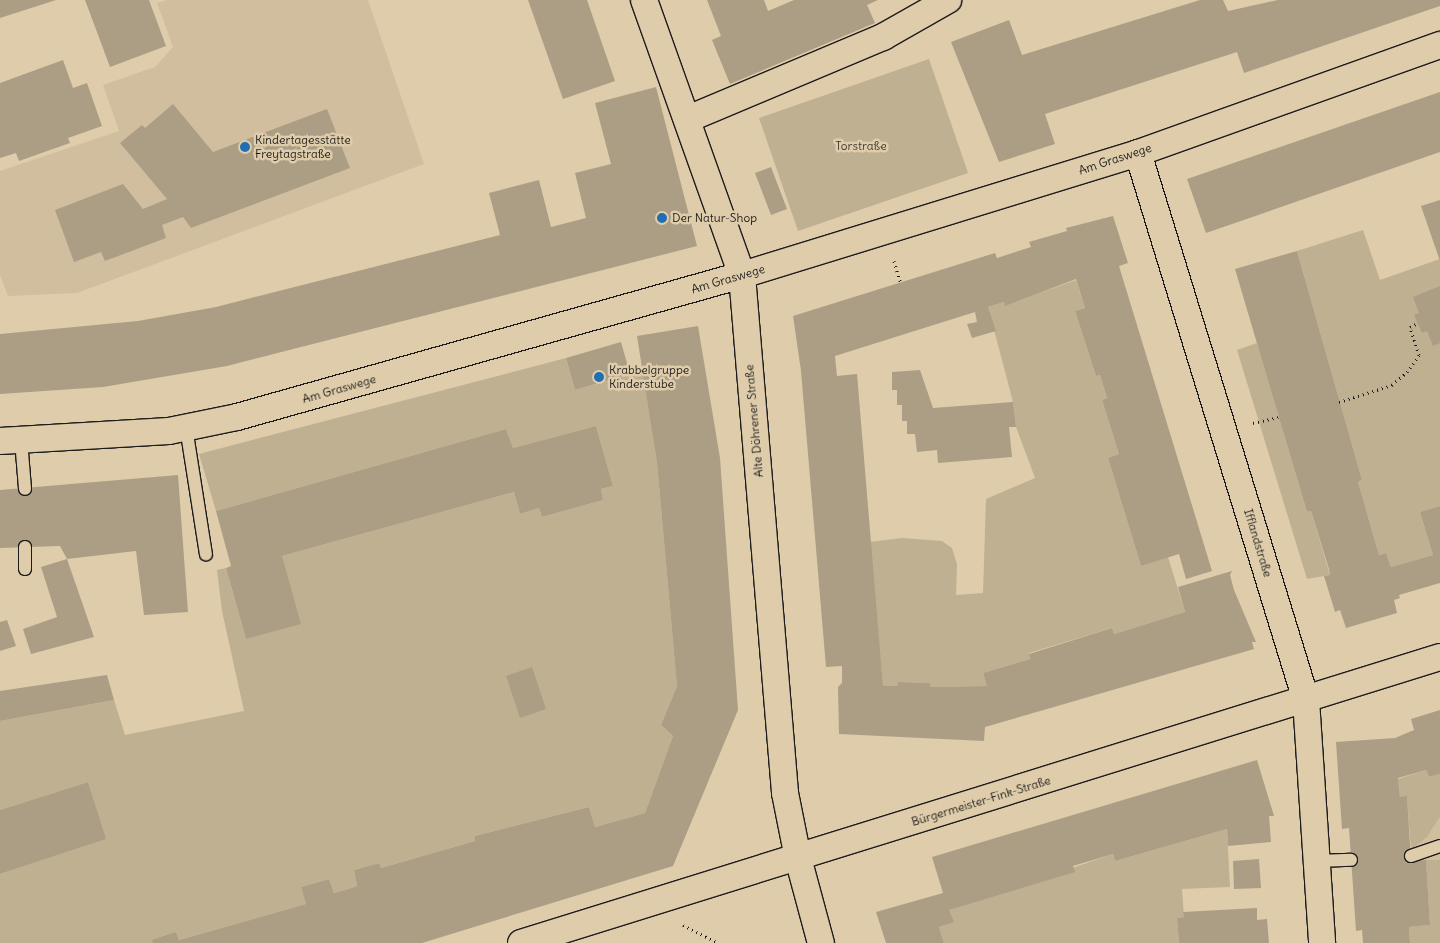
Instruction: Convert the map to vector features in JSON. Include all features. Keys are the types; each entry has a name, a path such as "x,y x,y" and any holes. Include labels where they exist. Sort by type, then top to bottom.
{"street":[{"name":"Alte Döhrener Straße","path":"644,0 688,119 742,276 785,793 798,858 821,943"},
{"path":"688,119 883,37 948,0"},
{"name":"Am Graswege","path":"11,440 106,436 186,427 246,415 742,276 1138,153 1440,46"},
{"name":"Ifflandstraße","path":"1138,153 1306,700 1322,943"},
{"name":"Bürgermeister-Fink-Straße","path":"520,943 1440,657"}],"lane":[{"path":"186,427 206,554"},
{"path":"11,440 25,489"},
{"path":"25,547 25,569"},
{"path":"1411,856 1440,846"},
{"path":"1317,862 1351,860"}],"path":[{"path":"1339,402 1392,385 1407,372 1419,355 1410,327 1418,323"}],"shaded area":[{"name":"Kindertagesstätte Freytagstraße","path":"167,0 368,0 424,164 77,293 8,296 0,275 0,171 119,131 103,85 155,67 173,47 157,3"},
{"path":"1440,817 1440,860 1411,861 1411,850 1427,837"}],"green space":[{"name":"Torstraße","path":"929,59 968,173 798,231 759,118"},
{"path":"1363,230 1380,280 1440,259 1440,506 1420,512 1433,555 1391,567 1386,553 1379,555 1358,482 1362,480 1297,251"},
{"path":"1076,280 1085,308 1075,311 1096,376 1100,375 1107,398 1102,400 1119,454 1108,458 1141,566 1168,557 1185,612 1114,634 1112,628 1029,653 1030,659 983,673 987,686 930,687 930,683 899,682 898,686 883,686 869,542 902,538 942,541 952,548 957,564 956,595 983,593 986,499 1035,478 1016,427 1013,402 988,307 1004,302 1005,305"},
{"path":"1257,343 1307,512 1311,511 1330,575 1307,579 1237,350"},
{"path":"566,358 575,390 643,371 657,463 677,686 661,725 673,736 645,813 595,827 589,807 475,836 475,841 381,868 379,863 354,870 357,886 345,890 334,893 329,879 301,887 306,904 179,940 176,932 153,943 0,943 0,874 105,839 88,782 0,810 0,721 114,700 125,735 244,711 222,611 217,570 226,568 246,639 282,556 514,492 520,514 539,508 542,517 603,500 601,489 613,486 596,426 513,448 506,429 216,511 199,454"},
{"path":"1426,770 1429,777 1440,774 1440,817 1427,837 1411,850 1407,797 1400,797 1398,779"},
{"path":"1227,829 1230,887 1182,889 1184,917 1177,918 1179,943 944,943 939,927 953,922 949,910 1113,854 1115,861"},
{"path":"1426,860 1440,860 1440,943 1410,943 1409,927 1430,925"}],"building":[{"path":"0,0 56,0 0,18"},
{"path":"85,0 149,0 166,46 110,67"},
{"path":"528,0 587,0 615,81 563,99"},
{"path":"707,0 764,0 768,11 794,0 878,0 867,5 875,23 730,84 712,40 721,36"},
{"path":"1200,0 1223,0 1228,11 1278,0 1440,0 1440,6 1244,73 1237,52 1045,114 1055,144 999,162 951,42 1009,20 1022,55"},
{"path":"63,60 73,88 87,83 102,126 68,138 70,143 19,161 16,153 0,158 0,83"},
{"path":"656,87 697,246 227,366 103,387 0,394 0,334 138,321 216,307 500,235 489,193 539,180 551,227 586,218 575,173 611,164 595,103"},
{"path":"1440,92 1440,152 1206,233 1187,179"},
{"path":"173,104 213,152 327,109 350,168 191,228 183,217 162,225 166,238 105,261 101,252 74,262 55,210 123,184 143,209 167,199 120,143 142,125 145,128"},
{"path":"771,167 787,209 771,215 755,173"},
{"path":"1440,200 1440,261 1421,206"},
{"path":"1113,216 1128,263 1119,266 1212,571 1186,579 1179,554 1141,566 1108,458 1119,454 1102,400 1107,398 1100,375 1096,376 1075,311 1085,308 1076,279 1005,306 1004,302 988,307 996,331 972,338 967,324 977,322 975,312 835,356 837,376 857,374 883,686 898,686 898,682 930,683 930,687 987,686 983,673 1030,659 1029,654 1112,628 1114,634 1185,612 1178,587 1232,571 1230,575 1234,590 1256,642 1252,642 1254,649 985,727 984,741 839,734 838,687 842,683 842,666 826,667 801,371 793,316 995,253 997,258 1031,247 1029,242 1067,231 1066,228"},
{"path":"1297,251 1362,480 1358,482 1379,555 1386,553 1391,567 1433,555 1420,512 1440,506 1440,583 1399,595 1400,598 1394,600 1397,613 1346,628 1340,610 1335,612 1324,576 1330,575 1329,569 1311,511 1307,512 1235,269"},
{"path":"1440,286 1440,343 1433,346 1427,331 1422,333 1414,315 1419,313 1413,297"},
{"path":"698,326 720,458 738,710 673,866 422,943 153,943 152,940 176,932 179,940 306,904 301,887 329,879 334,893 345,890 357,886 354,870 379,863 381,868 475,841 475,836 589,807 595,827 645,813 673,736 661,725 677,686 657,463 637,336"},
{"path":"621,342 630,374 575,390 566,358"},
{"path":"920,370 933,408 1013,402 1016,427 1009,427 1012,457 938,463 937,450 917,452 915,434 907,434 907,421 902,421 902,405 897,405 897,390 892,390 892,372"},
{"path":"596,426 613,486 601,489 603,500 542,517 539,508 520,514 514,492 282,556 301,624 246,639 226,568 231,566 216,511 506,429 513,448"},
{"path":"178,475 188,612 144,615 136,551 67,559 60,546 0,548 0,490"},
{"path":"67,559 94,637 31,654 23,629 57,617 41,567"},
{"path":"7,620 16,646 0,651 0,622"},
{"path":"532,667 546,709 520,718 506,676"},
{"path":"107,675 114,700 0,721 0,691"},
{"path":"1440,710 1440,774 1429,777 1426,770 1398,778 1400,797 1407,796 1411,861 1426,860 1430,925 1409,927 1410,943 1363,943 1362,930 1356,931 1349,828 1342,829 1336,742 1395,738 1414,730 1411,719"},
{"path":"1257,760 1274,816 1269,816 1271,842 1228,846 1227,829 1115,861 1113,854 1073,866 1075,872 949,910 954,922 939,927 944,943 886,943 876,912 943,893 932,857"},
{"path":"88,782 106,839 0,874 0,810"},
{"path":"1259,859 1261,888 1234,889 1233,861"},
{"path":"1257,908 1257,920 1267,919 1269,943 1179,943 1177,918 1184,917 1183,912"}],"place":[{"name":"Kindertagesstätte Freytagstraße","path":"245,147"},
{"name":"Der Natur-Shop","path":"662,218"},
{"name":"Krabbelgruppe Kinderstube","path":"599,377"}]}
